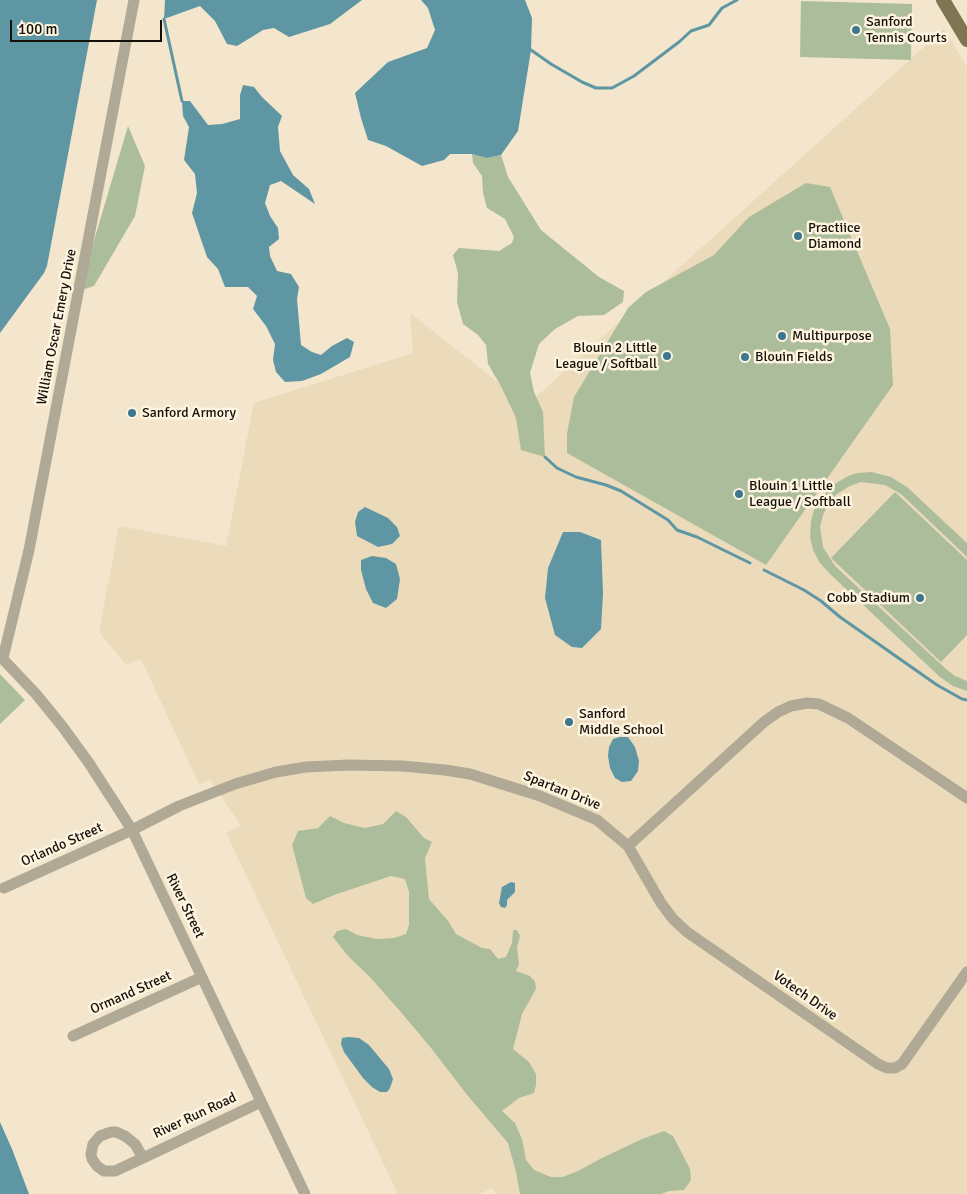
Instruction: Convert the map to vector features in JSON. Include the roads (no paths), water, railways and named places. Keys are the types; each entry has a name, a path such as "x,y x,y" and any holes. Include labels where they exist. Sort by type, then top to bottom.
{"main road":[{"path":"943,0 967,40"}],"street":[{"name":"William Oscar Emery Drive","path":"1,657 29,550 134,0"},
{"name":"River Street","path":"1,657 36,694 62,726 89,763 132,830 305,1194"},
{"path":"628,846 764,722 791,706 807,703 819,704 848,718 967,798"},
{"name":"Spartan Drive","path":"132,830 179,806 227,787 276,772 306,767 350,765 402,766 470,774 540,796 596,820 628,846"},
{"name":"Orlando Street","path":"4,888 132,830"},
{"name":"Votech Drive","path":"628,846 661,903 687,932 878,1064 887,1068 894,1068 902,1064 967,972"},
{"name":"Ormand Street","path":"73,1036 202,977"},
{"name":"River Run Road","path":"143,1158 261,1102"}],"water":[{"path":"0,0 97,0 47,266 44,273 0,333"},
{"path":"165,0 362,0 330,24 289,37 274,28 263,30 237,46 227,44 215,21 200,6 164,19"},
{"path":"421,0 525,0 532,18 531,50 518,131 501,155 487,158 472,154 450,154 444,160 422,166 386,146 368,140 355,93 388,62 427,48 435,30 428,8"},
{"path":"243,85 254,87 282,116 278,127 280,151 293,175 309,189 315,204 281,181 270,185 265,203 270,216 278,228 279,239 269,247 270,256 277,271 291,274 299,287 297,299 301,345 321,355 332,346 347,338 354,342 350,357 321,374 302,381 285,382 276,372 273,360 275,344 266,326 253,309 257,296 248,287 225,287 218,269 207,257 192,213 197,193 195,174 184,160 189,127 183,116 182,101 190,101 208,125 222,124 240,119 240,95"},
{"path":"365,507 388,518 397,527 400,536 392,544 378,547 357,536 355,522 358,512"},
{"path":"563,532 580,532 601,540 603,594 601,629 582,648 572,647 555,635 545,598 548,568"},
{"path":"372,556 386,558 396,564 400,579 397,599 386,608 373,603 366,589 361,570 361,560"},
{"path":"628,737 635,747 639,761 638,771 631,781 622,782 615,778 610,768 609,747 613,739"},
{"path":"511,882 515,883 515,892 507,900 505,908 501,907 499,903 502,887"},
{"path":"342,1038 359,1038 369,1045 389,1069 393,1079 387,1092 380,1092 372,1087 344,1052 341,1044"},
{"path":"0,1122 12,1149 29,1194 0,1194"}],"waterway":[{"path":"531,50 582,82 596,88 612,88 634,76 691,31 709,25 722,8 737,0"},
{"path":"164,19 182,101"},
{"path":"545,457 557,468 576,477 621,491 668,520 677,530 697,537 750,563"},
{"path":"764,570 804,590 937,685 967,700"}],"place":[{"name":"Sanford Tennis Courts","path":"856,30"},
{"name":"Practiice Diamond","path":"798,236"},
{"name":"Multipurpose","path":"782,336"},
{"name":"Blouin 2 Little League / Softball","path":"667,356"},
{"name":"Blouin Fields","path":"745,357"},
{"name":"Sanford Armory","path":"132,413"},
{"name":"Blouin 1 Little League / Softball","path":"739,494"},
{"name":"Cobb Stadium","path":"920,598"},
{"name":"Sanford Middle School","path":"569,722"}]}
